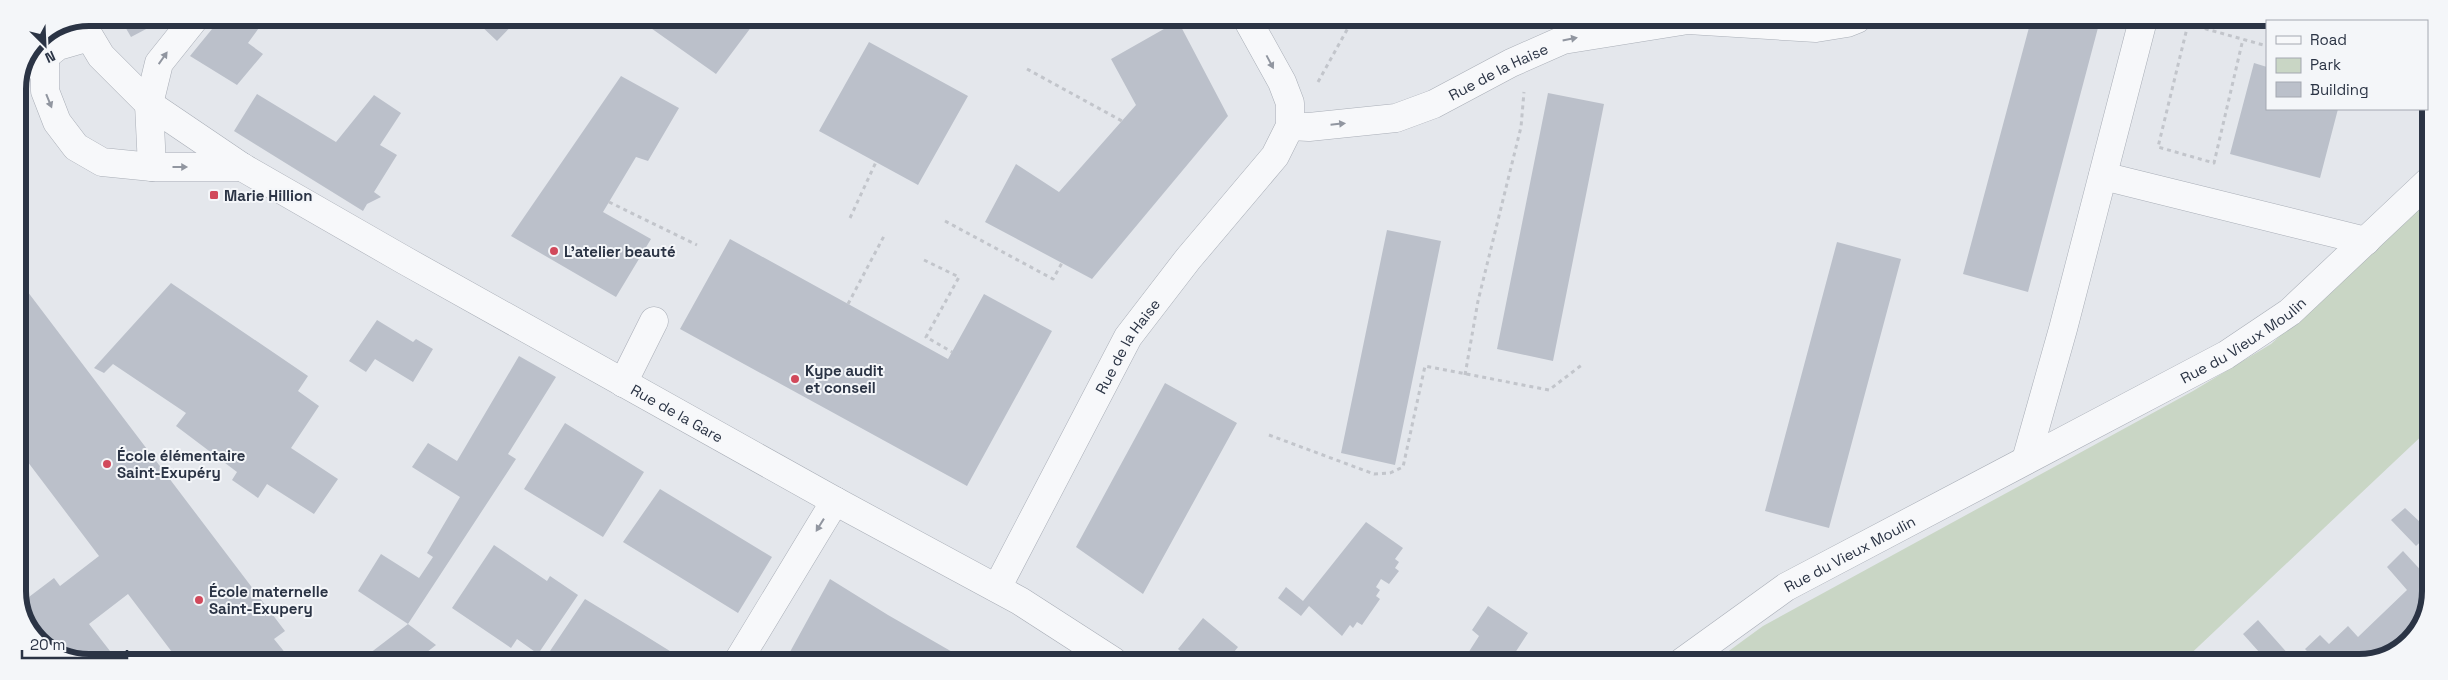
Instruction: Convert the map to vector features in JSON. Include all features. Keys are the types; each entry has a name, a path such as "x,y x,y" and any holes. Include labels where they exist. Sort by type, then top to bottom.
{"street":[{"path":"152,167 149,104 159,63 189,26"},
{"name":"Rue de la Haise","path":"1251,26 1287,96 1299,126"},
{"name":"Rue de la Haise","path":"997,588 1128,337 1188,259 1299,126 1396,118 1434,104 1563,40 1650,26"},
{"name":"Rue de la Haise","path":"1784,26 1816,28 1828,26"},
{"path":"2026,460 2063,329 2141,26"},
{"name":"Rue de la Gare","path":"242,167 152,167 102,162 76,147 57,122 45,92 38,55 58,46 85,29 101,56 149,104 242,167 835,502 1020,601 1102,654"},
{"path":"2103,176 2366,241"},
{"name":"Rue du Vieux Moulin","path":"1693,654 1786,587 2226,355 2290,312 2422,188"},
{"path":"623,383 654,321"},
{"path":"742,654 835,502"}],"path":[{"path":"1299,126 1317,83 1349,26"},
{"path":"2188,26 2158,147 2214,163 2243,39"},
{"path":"2195,26 2266,46"},
{"path":"1465,375 1478,301 1521,127 1528,56"},
{"path":"1027,69 1122,121"},
{"path":"850,218 876,162"},
{"path":"609,202 697,245"},
{"path":"945,221 1052,279 1062,263"},
{"path":"848,304 884,236"},
{"path":"924,260 959,277 926,337 952,352"},
{"path":"1268,435 1374,474 1390,473 1403,467 1425,366 1549,390 1583,364"}],"green space":[{"path":"2422,206 2422,436 2190,654 1726,654 1763,626 2193,391 2271,344"}],"building":[{"path":"125,26 152,26 131,37"},
{"path":"214,26 260,26 248,43 263,54 237,85 190,56"},
{"path":"481,26 511,26 497,41"},
{"path":"648,26 752,26 716,74"},
{"path":"1169,26 1181,26 1228,116 1092,279 985,222 1016,164 1059,192 1136,105 1111,59"},
{"path":"2029,26 2098,26 2028,292 1963,274"},
{"path":"869,42 968,96 918,185 819,131"},
{"path":"2254,63 2266,67 2266,110 2338,110 2320,178 2230,154"},
{"path":"621,76 679,108 648,161 636,157 603,212 651,239 616,297 511,236"},
{"path":"1548,93 1604,104 1553,361 1497,349"},
{"path":"257,94 336,142 374,95 401,113 380,145 397,155 374,192 381,197 367,204 363,211 234,131"},
{"path":"1387,230 1441,241 1395,465 1341,453"},
{"path":"730,239 948,359 984,294 1052,331 967,486 680,329"},
{"path":"1837,242 1901,259 1829,528 1765,511"},
{"path":"171,283 308,376 298,391 319,406 291,448 338,479 314,514 267,484 258,498 232,480 237,472 176,426 186,413 113,364 104,373 94,368"},
{"path":"26,290 285,631 274,639 286,654 173,654 128,594 89,624 112,654 89,654 65,649 51,641 37,626 31,615 26,599 54,578 60,586 99,556 26,460"},
{"path":"377,320 413,342 416,339 433,349 413,382 375,359 366,372 349,361"},
{"path":"519,356 556,377 508,454 516,459 408,624 358,591 381,554 419,578 433,557 427,553 460,497 412,467 428,443 457,461"},
{"path":"1165,383 1237,423 1143,594 1076,547"},
{"path":"565,423 644,472 603,537 524,489"},
{"path":"660,489 772,557 738,613 623,542"},
{"path":"2405,508 2420,522 2422,520 2422,540 2416,546 2391,520"},
{"path":"1366,522 1403,548 1395,559 1399,562 1395,568 1399,571 1389,584 1381,579 1376,587 1380,590 1376,596 1380,599 1362,625 1357,622 1353,628 1350,625 1342,636 1309,606 1301,616 1278,598 1286,587 1303,601"},
{"path":"494,545 547,581 550,576 578,595 538,654 517,639 511,648 452,608"},
{"path":"2403,551 2422,572 2420,607 2411,626 2403,635 2390,645 2367,653 2310,654 2305,649 2320,635 2329,644 2348,626 2358,637 2407,590 2387,567"},
{"path":"830,579 956,654 789,654"},
{"path":"585,599 675,654 555,654 550,651"},
{"path":"1488,606 1528,633 1514,654 1467,654 1479,636 1472,630"},
{"path":"1203,618 1238,647 1232,654 1184,654 1178,649"},
{"path":"2258,620 2288,654 2261,654 2243,634"},
{"path":"408,624 436,645 425,654 369,654"}],"place":[{"name":"Marie Hillion","path":"214,195"},
{"name":"L'atelier beauté","path":"554,251"},
{"name":"Kype audit et conseil","path":"795,379"},
{"name":"École élémentaire Saint-Exupéry","path":"107,464"},
{"name":"École maternelle Saint-Exupery","path":"199,600"}]}
